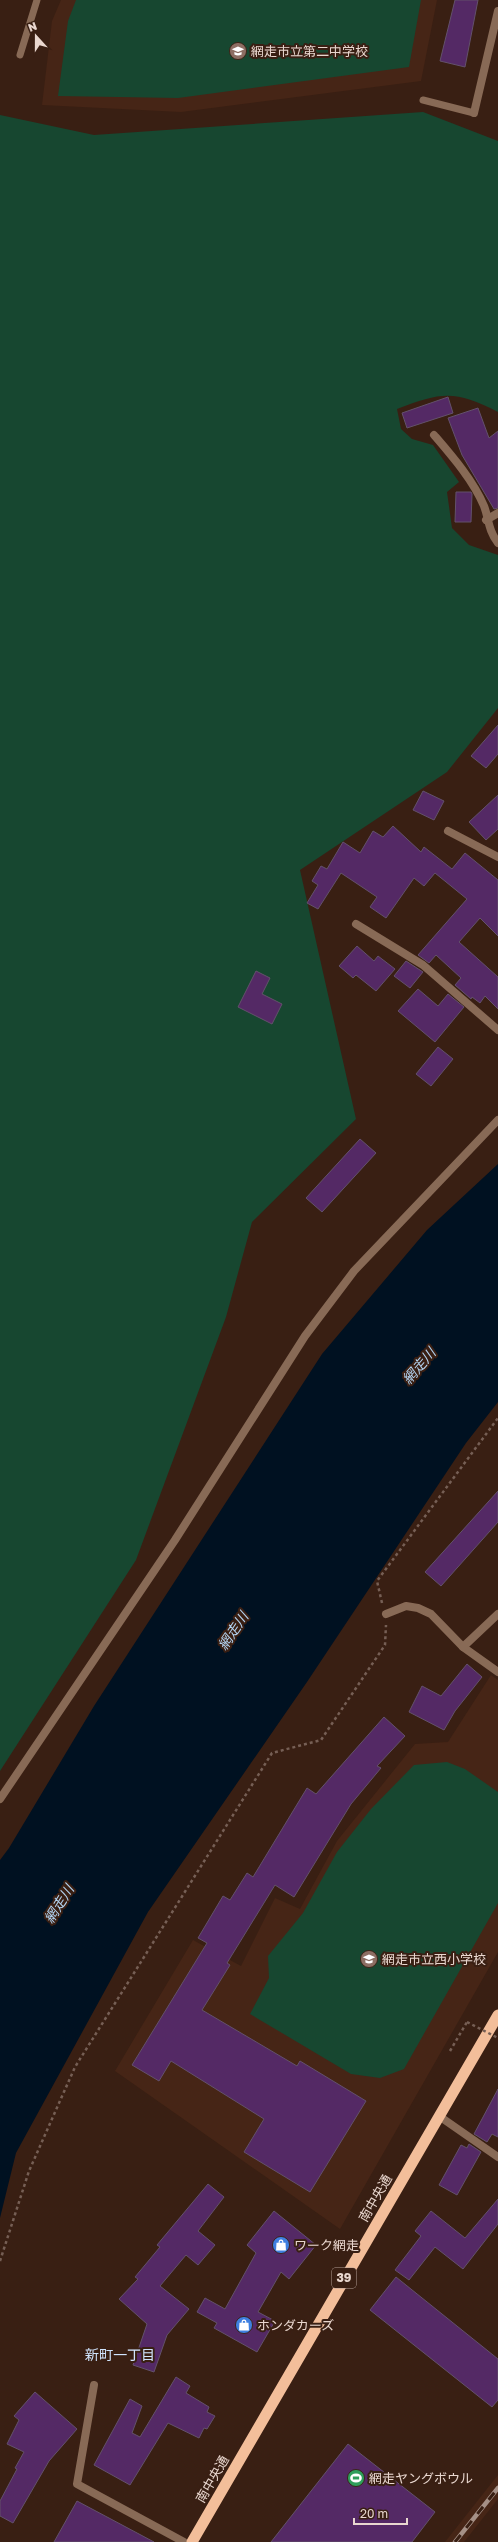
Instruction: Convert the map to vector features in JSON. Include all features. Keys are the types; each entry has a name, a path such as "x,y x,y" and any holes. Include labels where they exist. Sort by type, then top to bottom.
{"highway":[{"name":"南中央通","path":"192,2542 498,2015"}],"street":[{"path":"474,113 498,11"},
{"path":"434,435 468,480 484,506 486,520 498,543"},
{"path":"486,520 498,513"},
{"path":"448,831 498,858"},
{"path":"356,924 423,965 498,1030"},
{"path":"0,1799 175,1540 305,1336 354,1271 498,1120"},
{"path":"386,1614 406,1606 418,1608 431,1614 463,1647 498,1672"},
{"path":"463,1647 498,1614"},
{"path":"439,2116 498,2157"},
{"path":"94,2385 77,2484 184,2542"}],"lane":[{"path":"20,55 37,0"},
{"path":"423,100 474,113"}],"path":[{"path":"0,2260 29,2171 75,2067 272,1753 321,1740 384,1645 386,1614 377,1581 498,1418"},
{"path":"450,2051 467,2022 498,2038"}],"shaded area":[{"name":"網走市立第二中学校","path":"61,0 437,0 421,81 181,112 42,105 52,21"},
{"name":"網走市立西小学校","path":"491,1675 498,1680 498,1952 340,2229 115,2071 193,1940 241,1966 275,1898 300,1909 337,1841 415,1744 448,1742"},
{"path":"498,2475 498,2499 464,2542 445,2542"}],"green space":[{"name":"網走市立第二中学校","path":"76,0 421,0 409,67 178,98 58,96 68,21"},
{"path":"423,112 498,141 498,412 470,400 448,396 426,399 397,409 401,429 412,439 433,445 459,482 447,492 452,528 469,545 498,555 498,708 447,772 300,870 356,1119 252,1222 226,1317 136,1560 0,1771 0,115 94,135"},
{"path":"447,1762 465,1769 498,1792 498,1903 404,2069 380,2078 351,2074 250,2014 269,1978 268,1956 303,1913 337,1852 371,1809 414,1765"}],"water":[{"name":"網走川","path":"498,1164 498,1402 466,1443 307,1682 148,1912 16,2153 0,2218 0,1860 9,1848 94,1706 322,1354 427,1230"}],"building":[{"path":"455,0 478,0 465,67 440,61"},
{"path":"448,397 453,413 407,428 402,413"},
{"path":"478,408 489,438 498,431 498,508 494,509 462,455 448,418"},
{"path":"456,492 471,492 472,494 471,522 455,522"},
{"path":"498,725 498,754 486,768 471,756"},
{"path":"423,791 444,801 434,820 413,810"},
{"path":"498,795 498,829 486,840 469,822"},
{"path":"393,826 421,852 424,847 452,869 465,853 498,880 498,936 480,918 459,942 498,977 498,1009 485,996 480,1003 472,997 471,999 455,985 461,978 436,955 429,963 418,955 467,899 435,873 424,886 414,878 386,918 370,907 377,897 341,873 318,909 307,903 318,885 312,881 321,866 327,869 343,842 360,853 373,831 383,837"},
{"path":"357,946 374,961 378,956 395,969 376,991 356,975 353,978 339,966"},
{"path":"406,961 423,972 410,988 394,976"},
{"path":"256,971 270,978 262,994 282,1004 272,1024 238,1007"},
{"path":"418,989 438,1006 448,994 464,1007 435,1042 398,1011"},
{"path":"438,1047 453,1059 431,1086 416,1074"},
{"path":"360,1139 376,1153 322,1212 306,1198"},
{"path":"498,1491 498,1522 441,1586 425,1572"},
{"path":"467,1664 482,1677 455,1711 444,1730 409,1712 422,1686 441,1696"},
{"path":"384,1717 405,1736 377,1766 381,1768 351,1804 294,1897 275,1885 227,1963 230,1965 202,2010 297,2066 300,2061 366,2101 310,2192 244,2152 264,2119 171,2061 159,2081 132,2065 207,1943 198,1938 223,1896 230,1900 247,1873 253,1877 307,1788 316,1794"},
{"path":"498,2089 498,2137 492,2134 487,2142 474,2134"},
{"path":"469,2144 481,2152 457,2195 439,2185 461,2145 467,2148"},
{"path":"208,2184 224,2197 198,2231 215,2245 198,2265 186,2255 160,2286 189,2309 167,2335 154,2372 133,2365 147,2324 119,2299 138,2279 135,2277 160,2247 157,2245"},
{"path":"498,2199 498,2224 463,2269 435,2247 409,2280 395,2270 421,2236 415,2231 431,2211 465,2238"},
{"path":"274,2211 316,2245 289,2279 281,2272 258,2312 275,2321 257,2352 214,2328 217,2323 197,2312 205,2298 225,2309 256,2253 247,2245"},
{"path":"396,2277 498,2359 498,2400 492,2407 370,2310"},
{"path":"176,2377 190,2386 186,2393 209,2407 207,2412 215,2416 207,2429 204,2428 199,2438 168,2423 130,2485 94,2465 130,2399 142,2406 132,2433 140,2437"},
{"path":"35,2392 77,2429 49,2461 13,2523 0,2516 0,2501 24,2452 7,2444 19,2420 14,2416"},
{"name":"網走ヤングボウル","path":"348,2444 435,2512 412,2542 271,2542"},
{"path":"77,2501 154,2542 54,2542"}],"railway":[{"path":"455,2542 498,2488"}],"place":[{"name":"網走市立第二中学校","path":"238,51"},
{"name":"網走市立西小学校","path":"369,1959"},
{"name":"ワーク網走","path":"281,2245"},
{"name":"ホンダカーズ","path":"244,2325"},
{"name":"網走ヤングボウル","path":"356,2478"}],"district":[{"name":"新町一丁目","path":"120,2355"}]}
